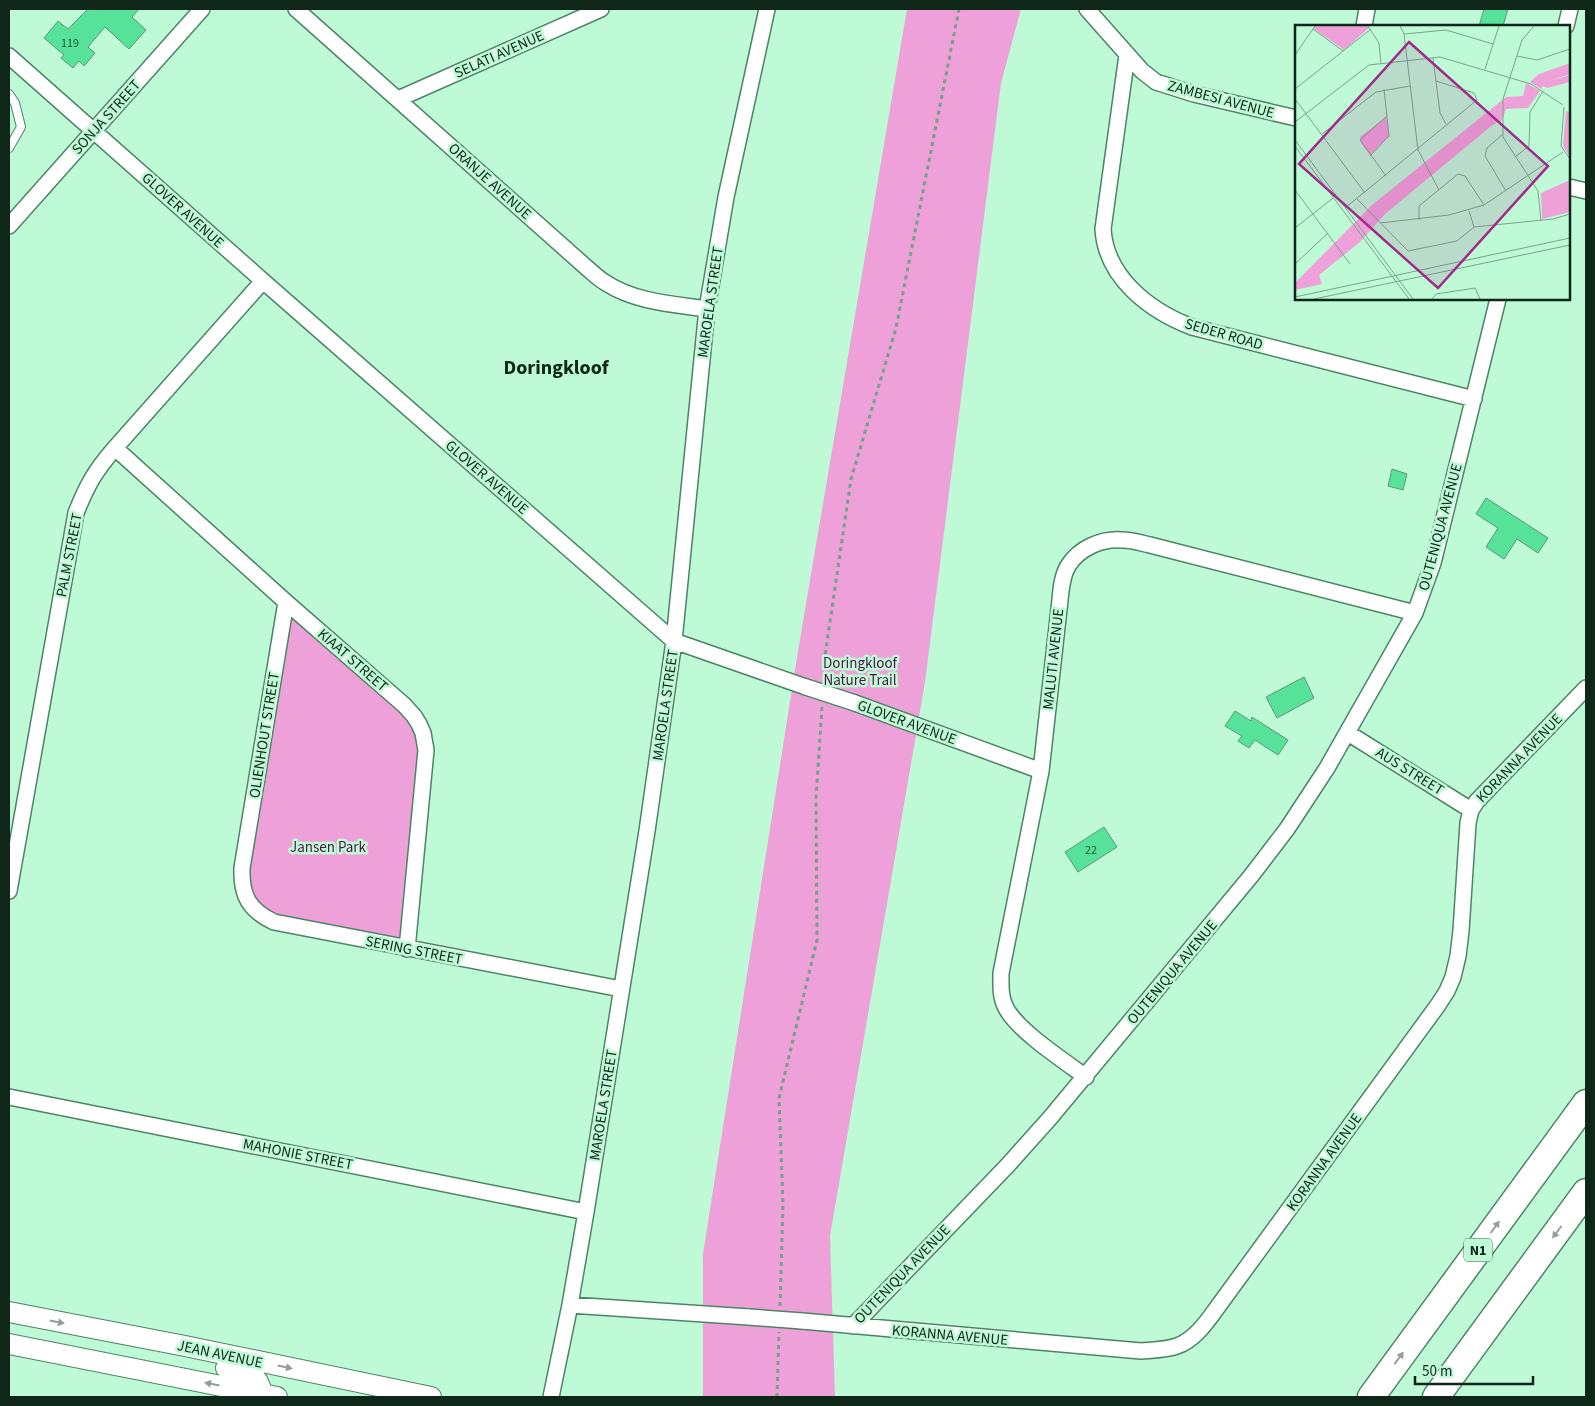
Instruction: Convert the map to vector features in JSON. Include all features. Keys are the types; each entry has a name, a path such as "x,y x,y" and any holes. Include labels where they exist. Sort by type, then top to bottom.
{"highway":[{"name":"N1","path":"1370,1397 1586,1103"},
{"path":"1436,1397 1586,1192"}],"main road":[{"name":"JEAN AVENUE","path":"9,1312 430,1397"},
{"path":"145,1339 160,1354 252,1374 269,1396"},
{"name":"JEAN AVENUE","path":"9,1344 269,1396"}],"street":[{"name":"SONJA STREET","path":"11,218 94,131 202,9"},
{"name":"ORANJE AVENUE","path":"296,9 606,283 622,292 657,302 707,309"},
{"name":"SELATI AVENUE","path":"398,99 601,9"},
{"name":"ZAMBESI AVENUE","path":"1087,9 1142,71 1156,82 1194,94 1295,118"},
{"path":"1364,25 1367,9"},
{"path":"1566,25 1570,9"},
{"name":"MAROELA STREET","path":"551,1397 570,1305 586,1212 647,831 674,641 707,309 726,197 767,10"},
{"name":"SEDER ROAD","path":"1127,55 1103,229 1104,242 1115,268 1124,281 1138,295 1163,314 1192,328 1474,399"},
{"name":"GLOVER AVENUE","path":"9,56 674,641 855,703 1041,771"},
{"path":"1570,187 1586,191"},
{"name":"PALM STREET","path":"9,891 76,513 86,488 99,466 263,281"},
{"name":"OUTENIQUA AVENUE","path":"570,1305 802,1320 853,1326 1008,1165 1086,1076 1251,876 1287,829 1348,733 1415,613 1433,563 1498,300"},
{"name":"KIAAT STREET","path":"115,448 414,716 423,733 426,750 407,949"},
{"name":"MALUTI AVENUE","path":"1086,1076 1049,1050 1017,1023 1006,1008 1001,992 1001,973 1041,771 1063,580 1068,566 1078,554 1092,545 1106,540 1123,540 1150,545 1415,613"},
{"name":"OLIENHOUT STREET","path":"242,868 286,602"},
{"name":"KORANNA AVENUE","path":"853,1326 1141,1351 1160,1350 1177,1346 1201,1329 1447,991 1453,977 1458,956 1468,823 1471,810 1477,801 1586,688"},
{"name":"AUS STREET","path":"1348,733 1471,810"},
{"name":"SERING STREET","path":"242,868 243,891 251,906 266,918 282,924 621,989"},
{"name":"MAHONIE STREET","path":"9,1097 586,1212"}],"lane":[{"path":"9,94 15,103 21,127 9,148"}],"green space":[{"name":"Doringkloof Nature Trail","path":"907,9 1021,9 1001,83 925,682 830,1236 835,1397 703,1397 703,1254 798,651"},
{"name":"Jansen Park","path":"289,613 413,720 422,753 402,944 254,916 237,868"}],"building":[{"path":"88,9 139,9 132,17 146,30 129,49 105,27 88,47 95,53 84,66 79,61 73,68 61,58 64,55 44,38 58,21 68,29"},
{"path":"1484,9 1508,9 1503,25 1479,25"},
{"path":"1392,469 1407,474 1403,490 1388,486"},
{"path":"1486,498 1548,538 1538,553 1517,539 1504,559 1486,547 1498,528 1476,514"},
{"path":"1304,677 1314,698 1277,718 1266,697"},
{"path":"1235,711 1251,721 1252,717 1288,740 1278,755 1255,740 1249,748 1238,741 1242,736 1225,726"},
{"path":"1104,827 1117,847 1078,872 1065,852"}],"district":[{"name":"Doringkloof","path":"556,367"}]}
